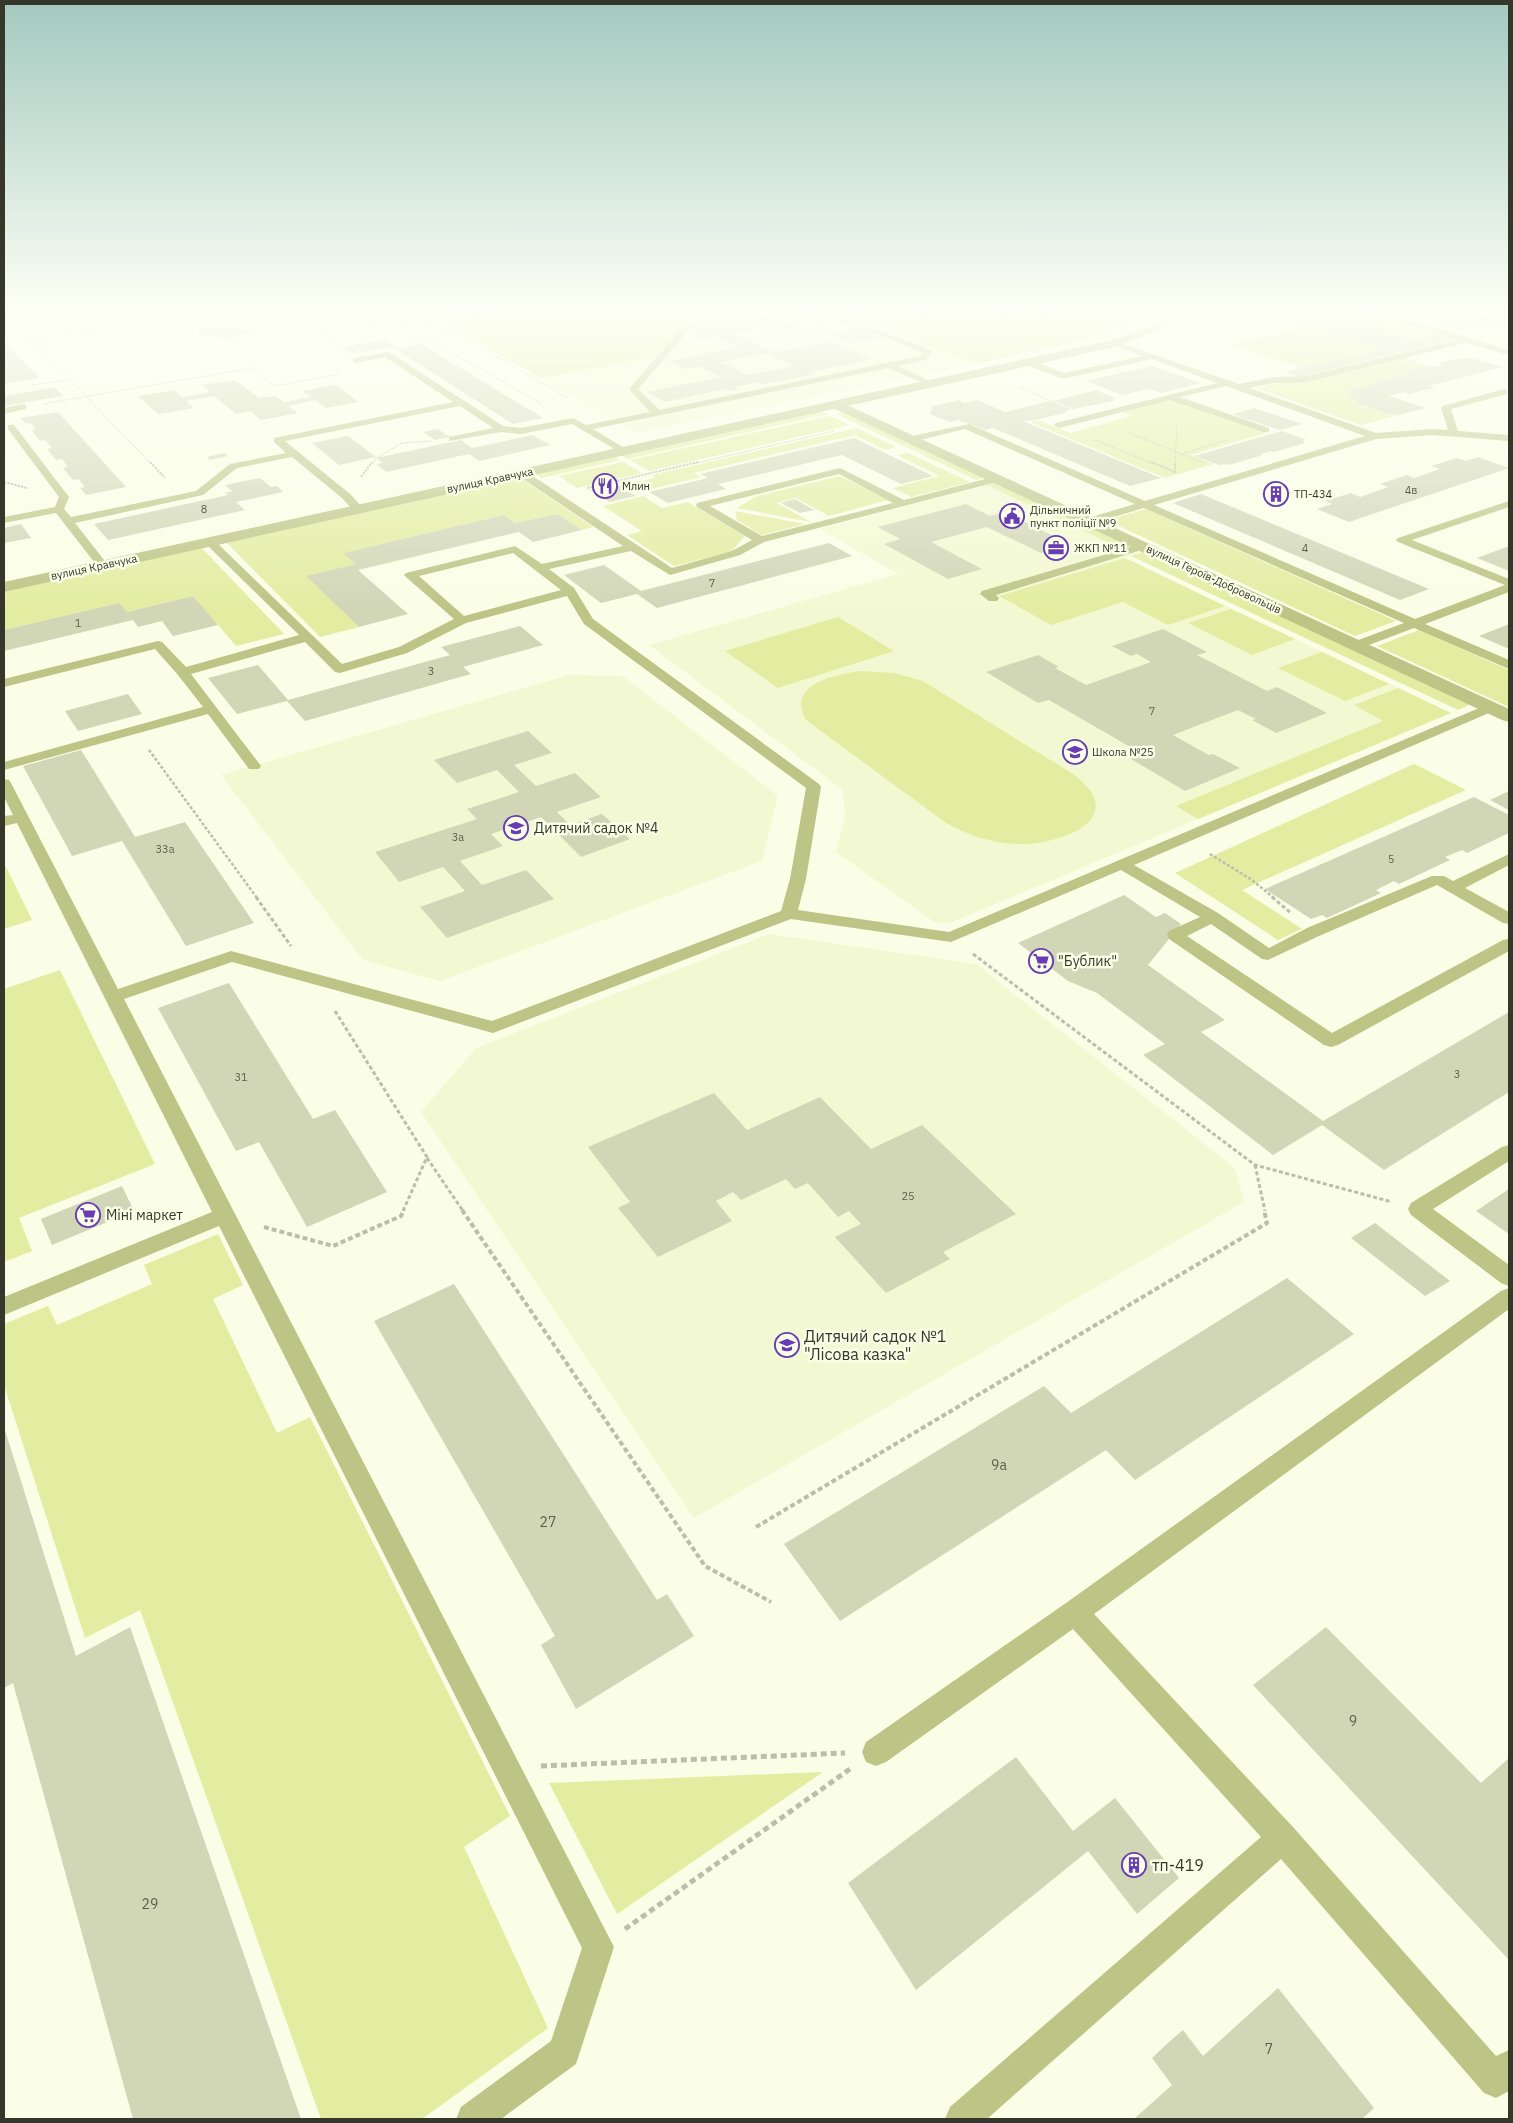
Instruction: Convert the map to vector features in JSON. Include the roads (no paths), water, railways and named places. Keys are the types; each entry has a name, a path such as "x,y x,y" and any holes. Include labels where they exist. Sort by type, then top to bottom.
{"street":[{"name":"вулиця Кравчука","path":"4,587 795,413"},
{"name":"вулиця Героїв-Добровольців","path":"856,413 1509,716"}],"lane":[{"path":"358,509 346,496 277,440 411,413"},
{"path":"476,413 501,429"},
{"path":"584,428 657,413"},
{"path":"1059,425 1107,413"},
{"path":"1217,413 1266,430"},
{"path":"1312,413 1375,436"},
{"path":"1448,413 1454,434"},
{"path":"452,439 501,429 521,431 573,421 623,451"},
{"path":"912,439 966,426 1509,665"},
{"path":"11,427 64,497 59,509"},
{"path":"1089,521 1375,436 1433,432 1509,438"},
{"path":"67,521 199,493 234,466 294,454"},
{"path":"760,540 701,505 840,471 902,503"},
{"path":"522,473 670,572 736,554 760,540 997,478"},
{"path":"1509,504 1402,540 1509,583"},
{"path":"4,520 59,509"},
{"path":"59,509 102,566"},
{"path":"210,542 340,669 403,650 462,620 570,591"},
{"path":"993,598 986,594 1144,546"},
{"path":"539,568 633,547"},
{"path":"462,620 410,574 515,549 570,591 588,621 814,787 798,879 789,914"},
{"path":"1357,645 1509,588"},
{"path":"183,672 307,637"},
{"path":"4,683 158,645 183,672 254,766"},
{"path":"113,997 231,956 493,1028 789,914 951,937 1492,707"},
{"path":"4,766 212,709"},
{"path":"4,783 13,819 113,997 598,1947 564,2052 473,2119"},
{"path":"1453,888 1509,859"},
{"path":"1122,864 1212,917 1268,955 1313,932 1438,879 1509,919"},
{"path":"1212,917 1175,935 1331,1041 1509,944"},
{"path":"1509,1152 1418,1209 1509,1277"},
{"path":"4,1306 225,1215"},
{"path":"876,1752 1075,1612 1509,1297"},
{"path":"1075,1612 1282,1838 1496,2082 1509,2067"},
{"path":"962,2119 1282,1838"}],"place":[{"name":"Млин","path":"605,486"},
{"name":"ТП-434","path":"1276,494"},
{"name":"Дільничний пункт поліції №9","path":"1012,516"},
{"name":"ЖКП №11","path":"1056,548"},
{"name":"Школа №25","path":"1075,752"},
{"name":"Дитячий садок №4","path":"516,828"},
{"name":"\"Бублик\"","path":"1041,961"},
{"name":"Міні маркет","path":"88,1215"},
{"name":"Дитячий садок №1 \"Лісова казка\"","path":"787,1345"},
{"name":"тп-419","path":"1134,1865"}]}
